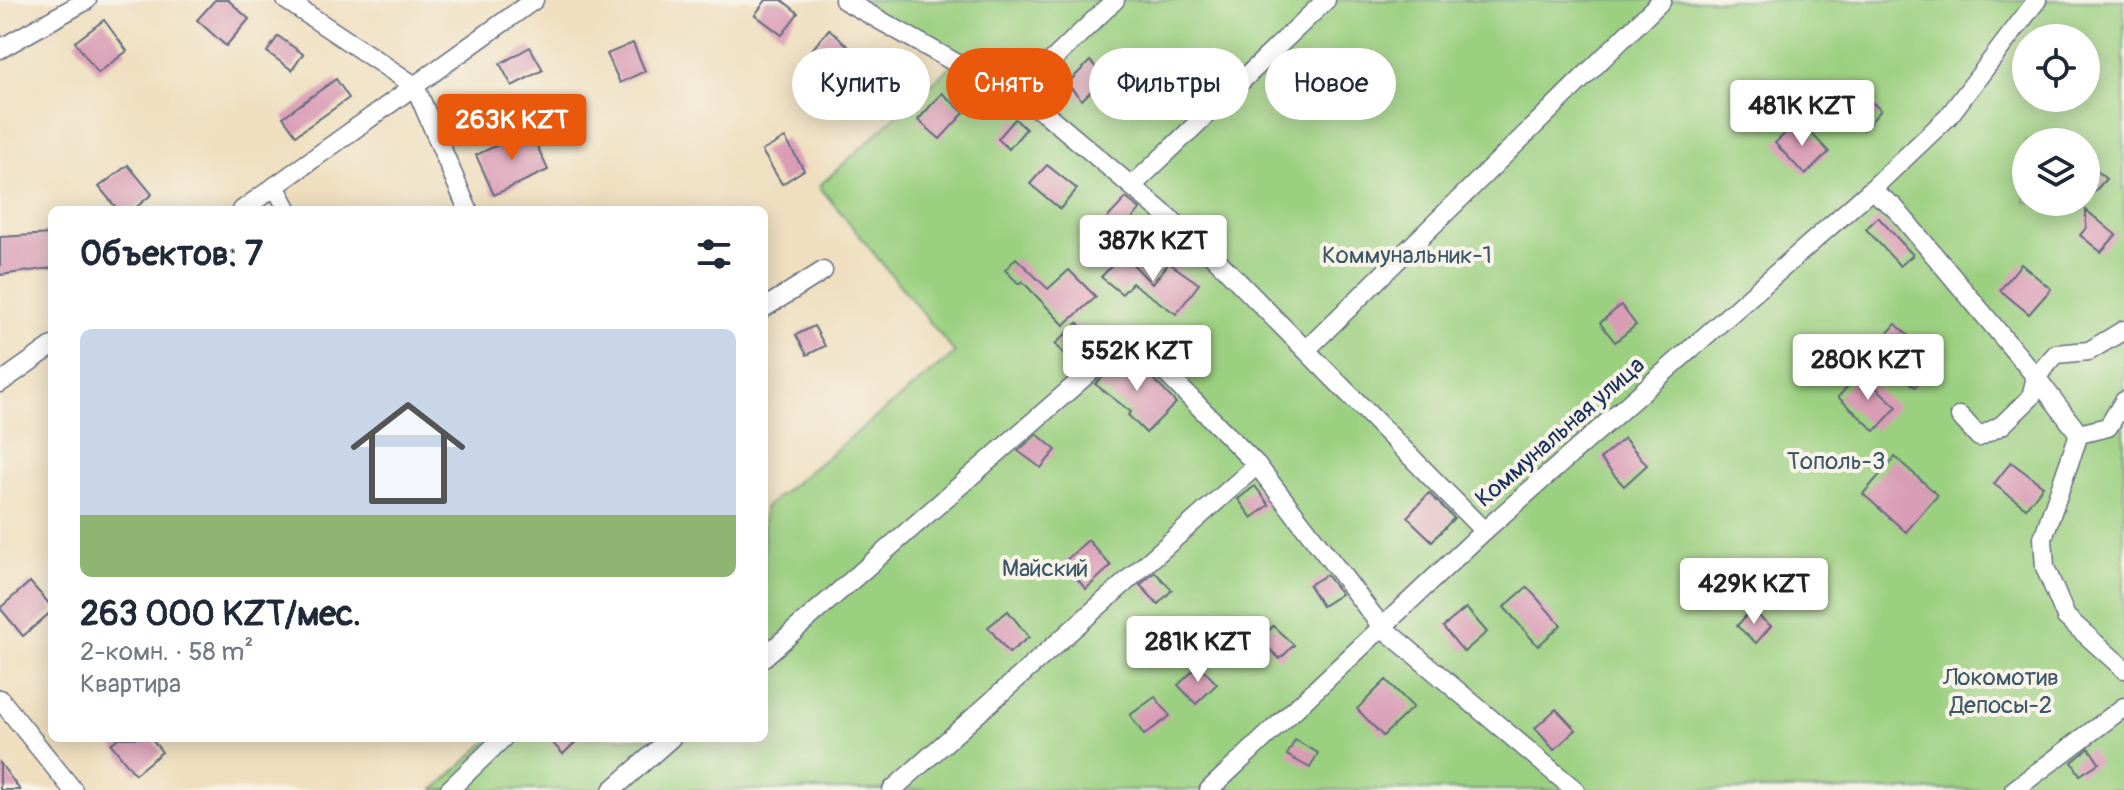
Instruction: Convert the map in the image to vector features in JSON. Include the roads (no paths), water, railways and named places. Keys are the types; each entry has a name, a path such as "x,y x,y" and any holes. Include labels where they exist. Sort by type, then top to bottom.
{"lane":[{"path":"0,49 87,0"},
{"path":"286,0 415,86 466,206"},
{"path":"248,206 534,0"},
{"path":"844,0 946,57"},
{"path":"1065,48 1115,0"},
{"path":"1132,186 1326,0"},
{"path":"1306,350 1662,0"},
{"name":"Коммунальная улица","path":"1209,790 1484,531 1871,190 1948,117 2037,0"},
{"path":"1053,120 1207,250 1484,531"},
{"path":"275,186 286,206"},
{"path":"1871,190 1894,207 2036,377 2079,434"},
{"path":"768,305 823,271"},
{"path":"1960,416 1979,437 2002,425 2031,397 2036,377 2056,354 2089,351 2124,330"},
{"path":"768,654 1130,337 1257,465 1382,627 1575,790"},
{"path":"0,383 48,349"},
{"path":"2079,434 2108,427 2124,401"},
{"path":"2079,434 2043,538 2045,567 2066,617 2124,669"},
{"path":"892,790 1257,465"},
{"path":"0,699 73,790"},
{"path":"2014,790 2124,707"},
{"path":"449,790 499,742"},
{"path":"612,790 666,742"}],"park label":[{"name":"Коммунальник-1","path":"1407,255"},
{"name":"Тополь-3","path":"1836,461"},
{"name":"Майский","path":"1045,568"},
{"name":"Локомотив Депосы-2","path":"2001,691"}]}
